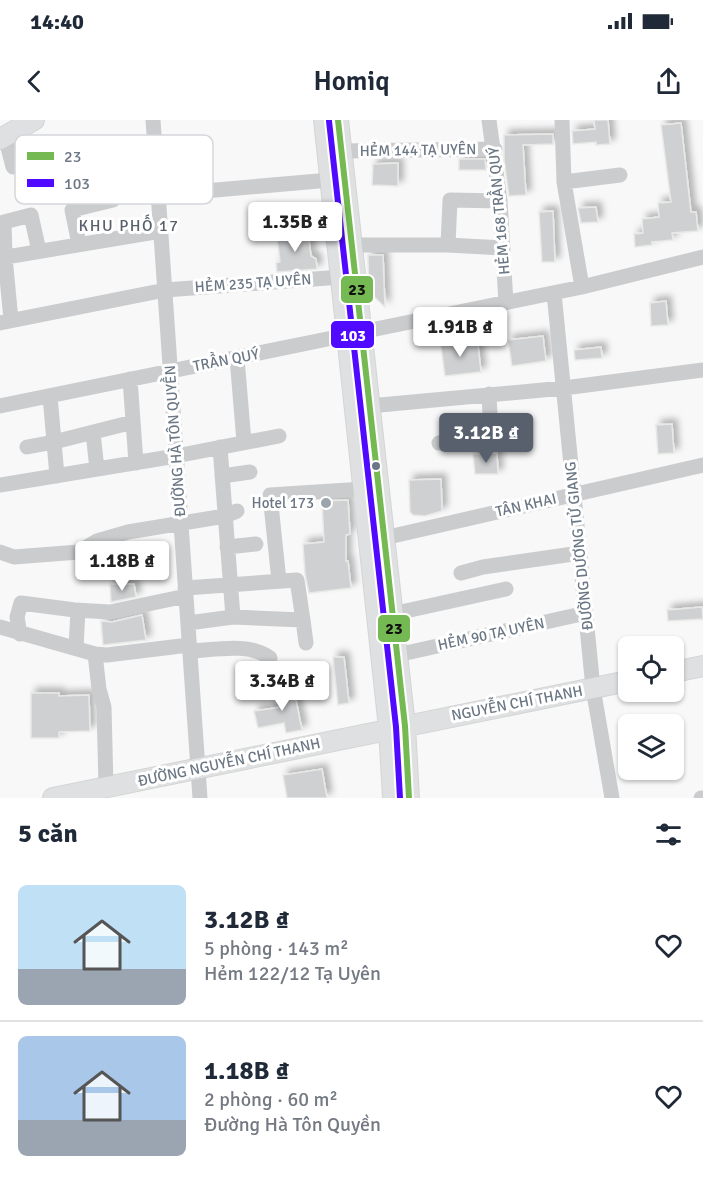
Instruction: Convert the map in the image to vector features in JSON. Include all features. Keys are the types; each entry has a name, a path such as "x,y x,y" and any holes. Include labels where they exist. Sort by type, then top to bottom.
{"main road":[{"path":"3,137 34,120"},
{"path":"324,120 341,277 369,406 376,539 397,727 409,798"},
{"path":"338,120 351,245 364,489 392,614 397,655 397,727 393,798"},
{"path":"684,670 703,666"},
{"name":"NGUYỄN CHÍ THANH","path":"397,727 618,683"},
{"name":"ĐƯỜNG NGUYỄN CHÍ THANH","path":"53,798 397,727"}],"street":[{"name":"ĐƯỜNG HÀ TÔN QUYỀN","path":"153,120 154,135"},
{"name":"HẺM 168 TRẦN QUÝ","path":"489,120 495,149 500,201 506,303"},
{"path":"562,120 564,182 582,287"},
{"path":"3,137 13,167 15,167"},
{"name":"HẺM 144 TẠ UYÊN","path":"341,151 495,149"},
{"path":"564,182 620,175"},
{"path":"213,190 330,180"},
{"path":"448,245 450,201 500,201"},
{"path":"79,244 72,210 97,204"},
{"name":"ĐƯỜNG HÀ TÔN QUYỀN","path":"159,204 200,798"},
{"path":"6,322 2,257 4,222 31,215 39,251"},
{"path":"2,257 161,231"},
{"path":"351,245 448,245 503,248"},
{"name":"TRẦN QUÝ","path":"0,406 554,293 703,257"},
{"name":"HẺM 235 TẠ UYÊN","path":"6,322 165,290 341,277"},
{"name":"ĐƯỜNG DƯƠNG TỬ GIANG","path":"554,293 593,688 610,797"},
{"path":"237,358 244,442"},
{"path":"369,406 564,388 703,370"},
{"path":"130,379 136,463"},
{"path":"439,443 491,436 489,394"},
{"path":"50,396 57,476"},
{"path":"27,447 133,422"},
{"path":"93,433 97,469"},
{"path":"0,485 176,456 279,436"},
{"path":"220,447 222,476 231,513 227,547 233,617"},
{"name":"TÂN KHAI","path":"376,539 703,465"},
{"path":"222,476 250,472"},
{"path":"279,581 270,495 364,489"},
{"path":"0,552 14,557 79,552 97,541 128,532 231,513"},
{"path":"227,547 256,544"},
{"path":"461,573 483,567 580,553"},
{"path":"20,634 16,617 21,603 110,612 186,592 230,584 297,580 306,643"},
{"path":"392,614 506,590"},
{"path":"76,648 78,610"},
{"name":"HẺM 90 TẠ UYÊN","path":"397,655 586,614"},
{"path":"188,623 233,617 303,620"},
{"path":"0,627 95,654 190,648 247,648 264,653 270,658"},
{"path":"95,654 104,707 106,787"}],"building":[{"path":"594,120 608,120 610,144 596,145 596,142 573,144 572,131 595,129"},
{"path":"681,123 691,212 696,212 698,231 672,233 673,240 652,242 652,245 635,247 634,234 643,233 642,219 659,217 658,203 671,202 661,125"},
{"path":"553,134 553,144 523,145 526,195 509,196 504,160 504,135"},
{"path":"459,159 485,159 486,170 459,170"},
{"path":"398,163 398,186 372,185 373,164"},
{"path":"596,207 598,222 581,223 578,208"},
{"path":"553,211 555,262 542,262 539,212"},
{"path":"308,232 311,256 316,259 317,269 277,272 276,263 280,262 277,236"},
{"path":"368,255 383,255 385,307 369,292"},
{"path":"666,301 668,325 651,326 650,303"},
{"path":"543,336 546,361 512,366 508,340"},
{"path":"459,337 460,346 478,345 481,372 445,376 440,339"},
{"path":"601,347 602,358 575,360 574,350"},
{"path":"672,424 674,453 658,454 656,425"},
{"path":"497,453 498,474 475,474 473,454"},
{"path":"441,479 442,511 425,516 413,515 410,512 409,480"},
{"path":"348,500 350,534 346,535 346,561 348,561 351,588 309,593 303,544 324,542 322,501"},
{"path":"110,584 134,584 136,597 111,602"},
{"path":"702,607 703,619 668,621 667,610"},
{"path":"142,615 146,640 103,645 101,621 112,622"},
{"path":"333,657 344,657 349,703 338,705"},
{"path":"293,685 302,730 286,733 284,723 258,728 254,711 281,707 278,688"},
{"path":"31,693 59,693 59,696 89,695 90,731 59,732 59,738 31,738"},
{"path":"322,769 327,798 287,798 283,775"}],"transit line":[{"name":"23","path":"338,120 405,726 409,798"},
{"name":"103","path":"329,121 396,727 400,798"}],"place":[{"name":"Hotel 173","path":"326,503"}],"district":[{"name":"KHU PHỐ 17","path":"129,226"}]}
